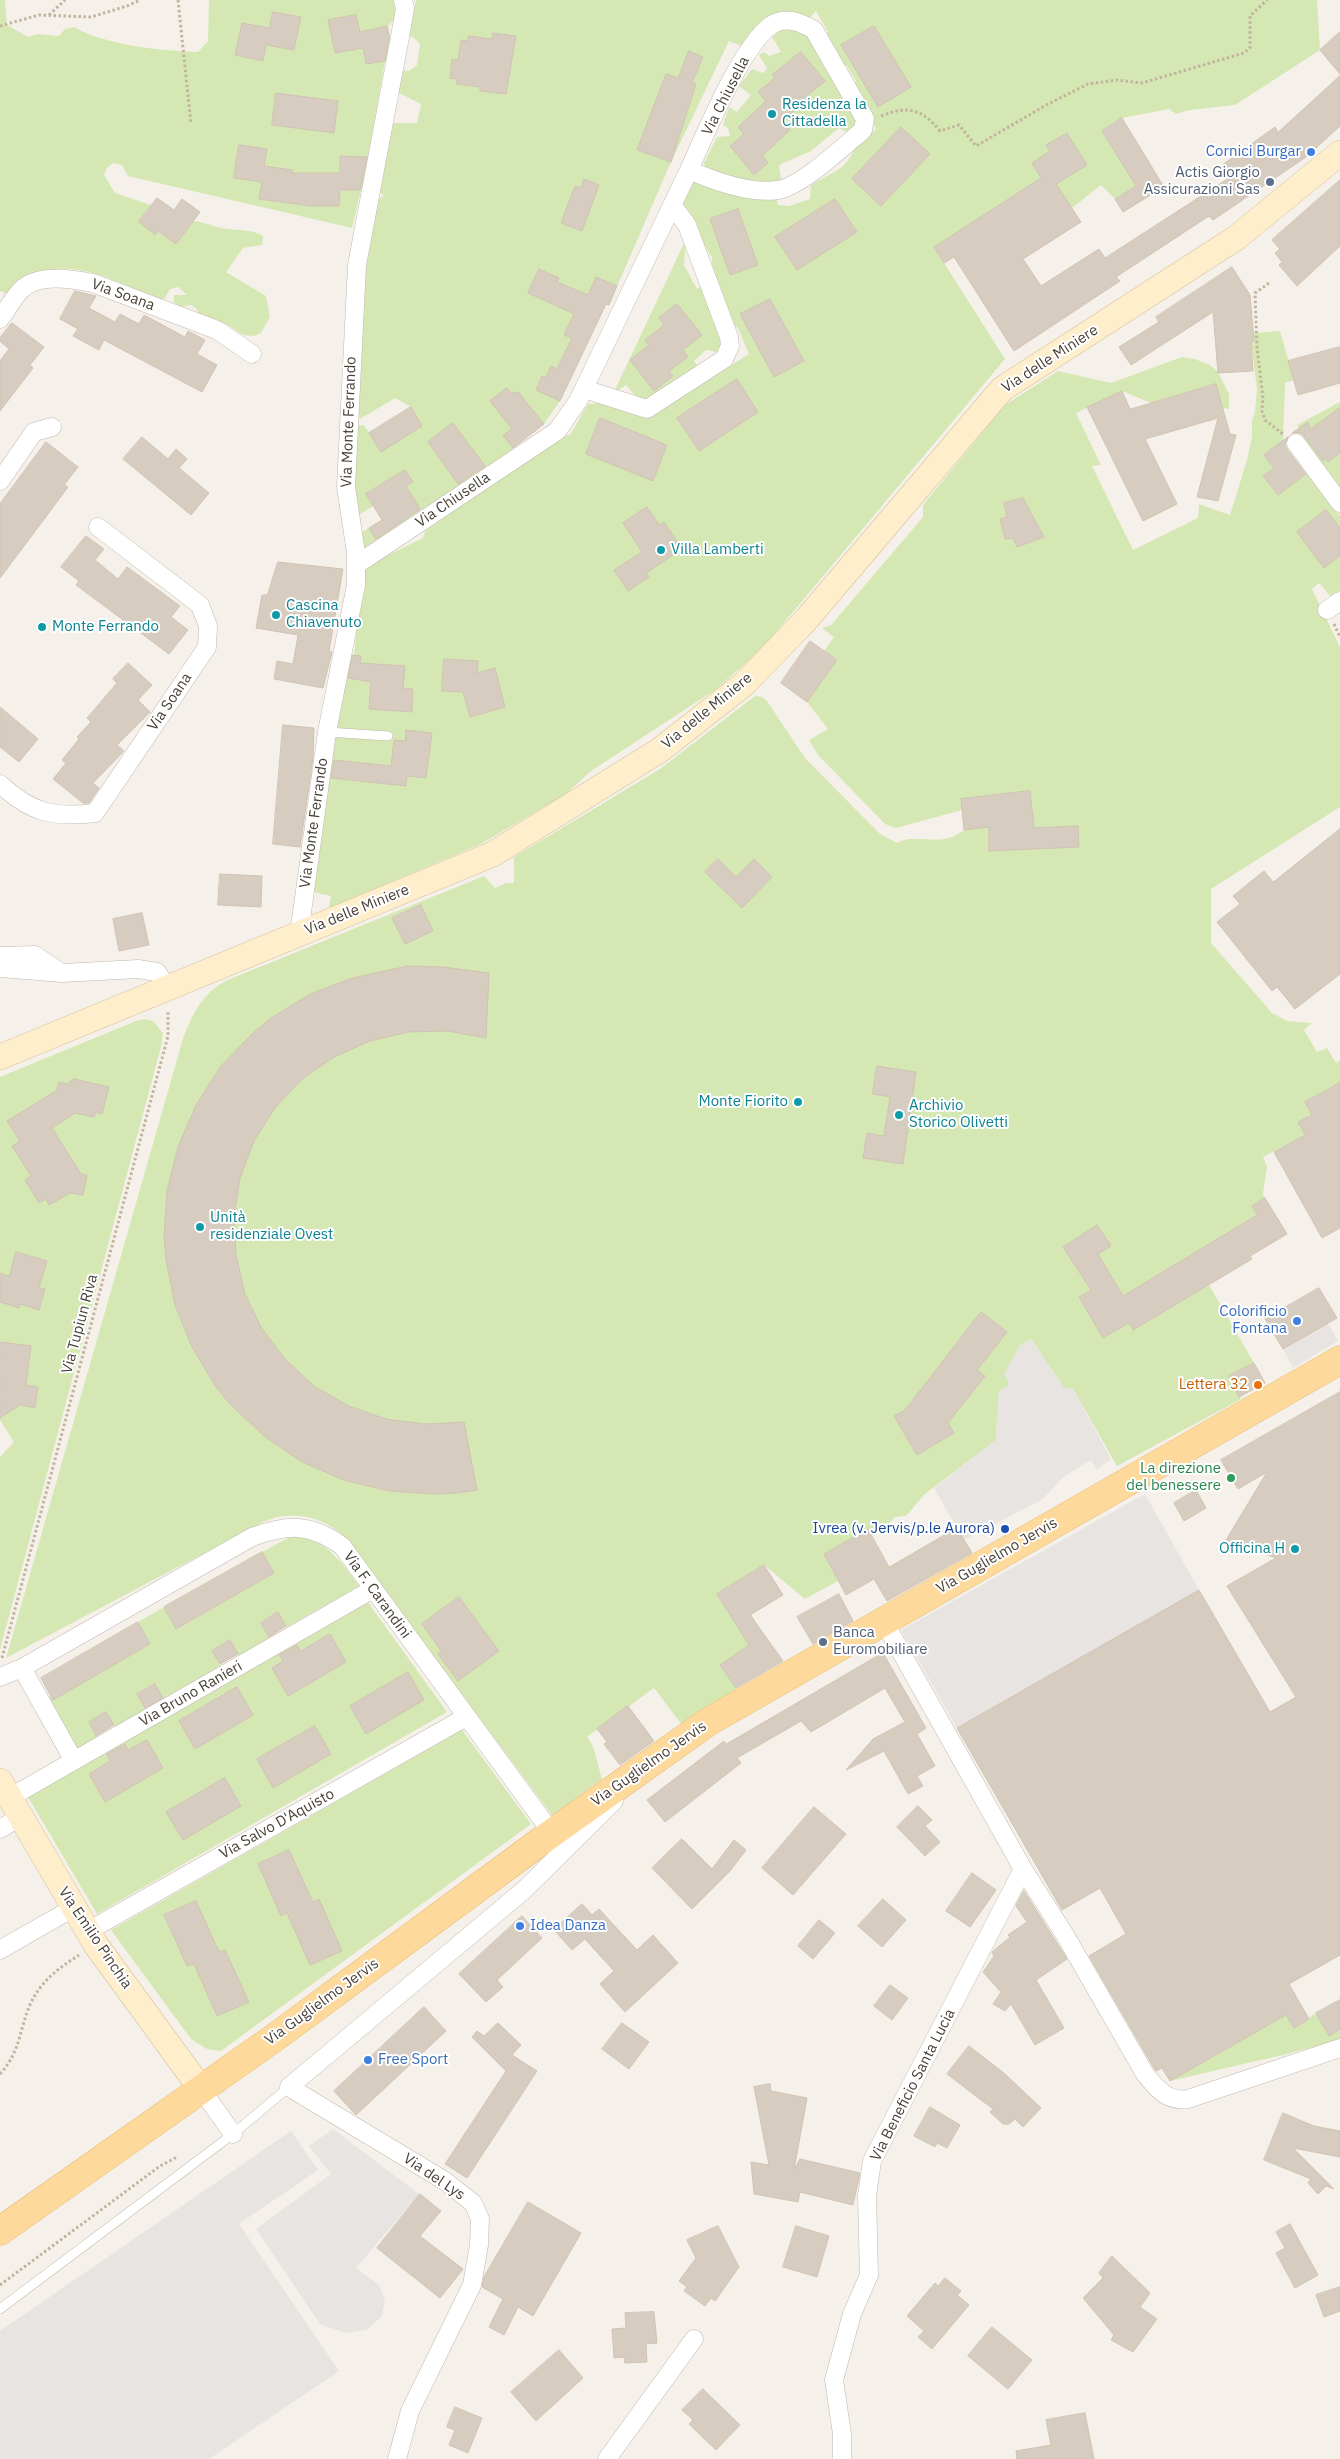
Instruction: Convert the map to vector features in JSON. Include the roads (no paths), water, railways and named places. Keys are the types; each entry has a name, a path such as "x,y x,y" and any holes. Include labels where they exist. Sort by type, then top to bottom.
{"main road":[{"name":"Via Guglielmo Jervis","path":"0,2231 201,2089 552,1833 708,1722 882,1620 1340,1360"}],"street":[{"name":"Via Monte Ferrando","path":"299,934 327,732 353,599 356,565 346,487 357,265 400,37 405,8 403,0"},
{"name":"Via Chiusella","path":"356,565 557,431 566,420 584,389 739,64 767,27 776,22 794,21 814,30 861,111 866,125 863,130 814,171 779,190 717,182 689,170"},
{"name":"Via Chiusella","path":"550,434 726,67"},
{"name":"Via delle Miniere","path":"0,1057 493,854 660,750 744,684 805,621 1002,389 1236,238 1340,153"},
{"path":"584,389 647,409 724,359 728,354 729,337 687,225 672,205"},
{"name":"Via Soana","path":"0,319 21,290 32,283 46,279 77,280 93,283 217,330 252,354"},
{"path":"0,480 34,432 52,427"},
{"path":"1296,443 1340,503"},
{"name":"Via Soana","path":"0,784 30,808 55,814 95,813 207,647 208,626 200,605 98,527"},
{"path":"0,956 35,955 62,973"},
{"path":"0,968 62,973 138,969 157,972 168,988"},
{"name":"Via F. Carandini","path":"0,1677 22,1668 244,1542 270,1531 301,1528 315,1530 342,1546 552,1833"},
{"name":"Via Bruno Ranieri","path":"7,1806 74,1761 373,1589"},
{"path":"882,1620 1023,1869 1065,1935 1145,2074 1164,2095 1180,2100 1188,2099 1340,2048"},
{"path":"22,1668 74,1761"},
{"name":"Via Salvo D'Aquisto","path":"92,1938 466,1717"},
{"path":"289,2087 524,1890 621,1794 623,1782"},
{"name":"Via Emilio Pinchia","path":"7,1806 92,1938 201,2089"},
{"name":"Via Beneficio Santa Lucia","path":"842,2459 842,2434 834,2380 852,2314 869,2275 867,2196 872,2161 1023,1869"},
{"path":"0,1950 73,1908"},
{"name":"Via del Lys","path":"289,2087 445,2181 473,2203 480,2219 472,2285 410,2411 397,2459"},
{"path":"201,2089 233,2134"},
{"path":"607,2459 694,2339"}],"lane":[{"path":"327,732 388,736"},
{"path":"0,2309 36,2284 233,2134 289,2087"}],"place":[{"name":"Residenza la Cittadella","path":"772,114"},
{"name":"Cornici Burgar","path":"1311,152"},
{"name":"Actis Giorgio Assicurazioni Sas","path":"1270,182"},
{"name":"Villa Lamberti","path":"661,550"},
{"name":"Cascina Chiavenuto","path":"276,615"},
{"name":"Monte Ferrando","path":"42,627"},
{"name":"Monte Fiorito","path":"798,1102"},
{"name":"Archivio Storico Olivetti","path":"899,1115"},
{"name":"Unità residenziale Ovest","path":"200,1227"},
{"name":"Colorificio Fontana","path":"1297,1321"},
{"name":"Lettera 32","path":"1258,1385"},
{"name":"La direzione del benessere","path":"1231,1478"},
{"name":"Ivrea (v. Jervis/p.le Aurora)","path":"1005,1529"},
{"name":"Officina H","path":"1295,1549"},
{"name":"Banca Euromobiliare","path":"823,1642"},
{"name":"Idea Danza","path":"520,1926"},
{"name":"Free Sport","path":"368,2060"}]}
